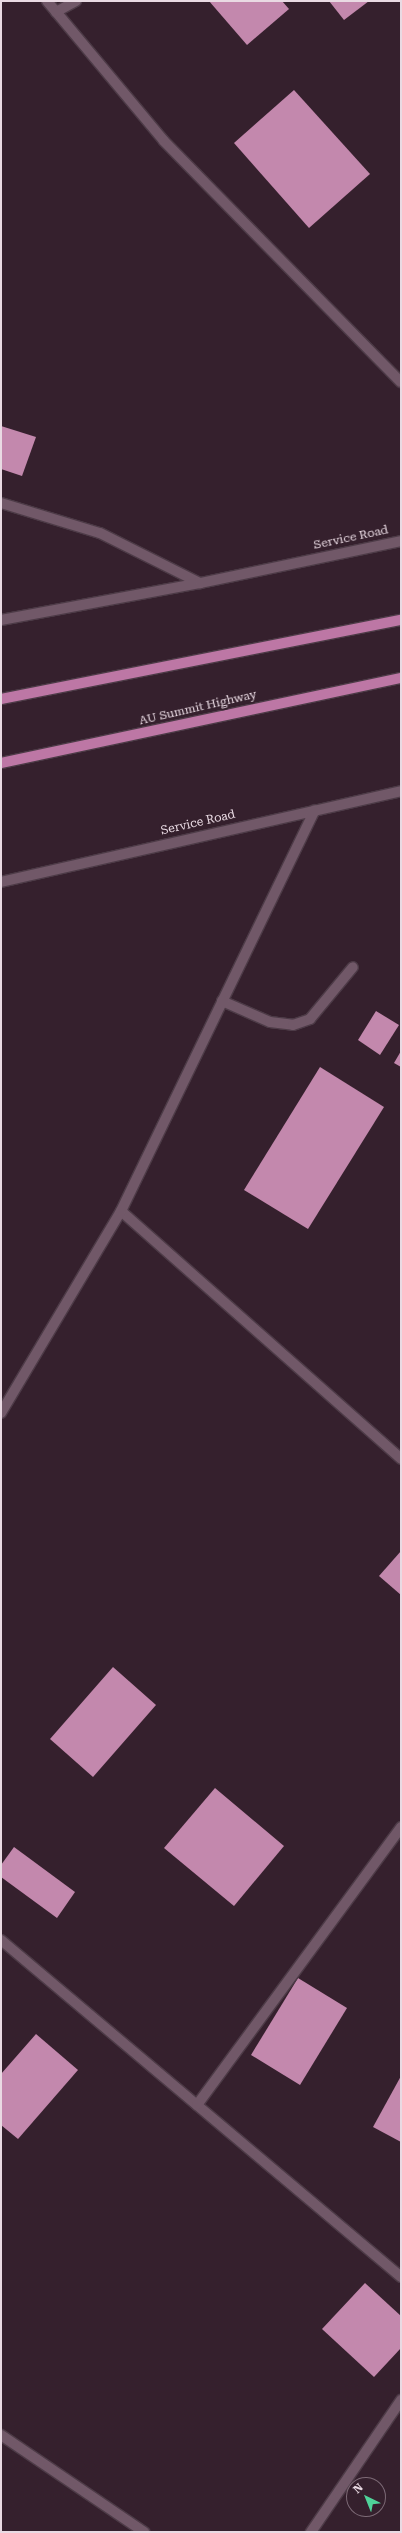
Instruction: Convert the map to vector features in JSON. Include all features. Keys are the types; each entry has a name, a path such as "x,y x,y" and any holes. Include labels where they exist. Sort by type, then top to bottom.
{"main road":[{"path":"1,699 401,620"},
{"name":"AU Summit Highway","path":"1,763 401,678"}],"street":[{"path":"47,1 164,141 401,382"},
{"path":"56,12 76,1"},
{"path":"1,502 100,533 200,584"},
{"name":"Service Road","path":"1,620 200,584 401,541"},
{"name":"Service Road","path":"1,882 401,791"},
{"path":"1,1414 120,1211 316,810"},
{"path":"222,1001 270,1022 293,1025 310,1019 353,967"},
{"path":"120,1211 401,1459"},
{"path":"197,2105 401,1827"},
{"path":"1,1940 401,2277"},
{"path":"311,2532 401,2400"},
{"path":"1,2435 144,2532"}],"building":[{"path":"209,1 282,1 289,9 247,45"},
{"path":"329,1 369,1 344,20"},
{"path":"294,90 370,174 309,228 234,143"},
{"path":"1,426 36,437 22,476 1,469"},
{"path":"376,1011 399,1025 380,1055 358,1040"},
{"path":"401,1051 401,1067 394,1063"},
{"path":"320,1067 384,1107 308,1229 244,1190"},
{"path":"401,1551 401,1595 379,1576"},
{"path":"113,1667 156,1705 93,1777 50,1739"},
{"path":"215,1788 284,1846 234,1906 164,1848"},
{"path":"14,1847 75,1892 57,1918 1,1877 1,1865"},
{"path":"298,1978 347,2008 300,2085 251,2055"},
{"path":"36,2034 78,2070 18,2139 1,2125 1,2074"},
{"path":"401,2076 401,2142 373,2127"},
{"path":"365,2283 401,2316 401,2348 374,2377 322,2329"}]}
